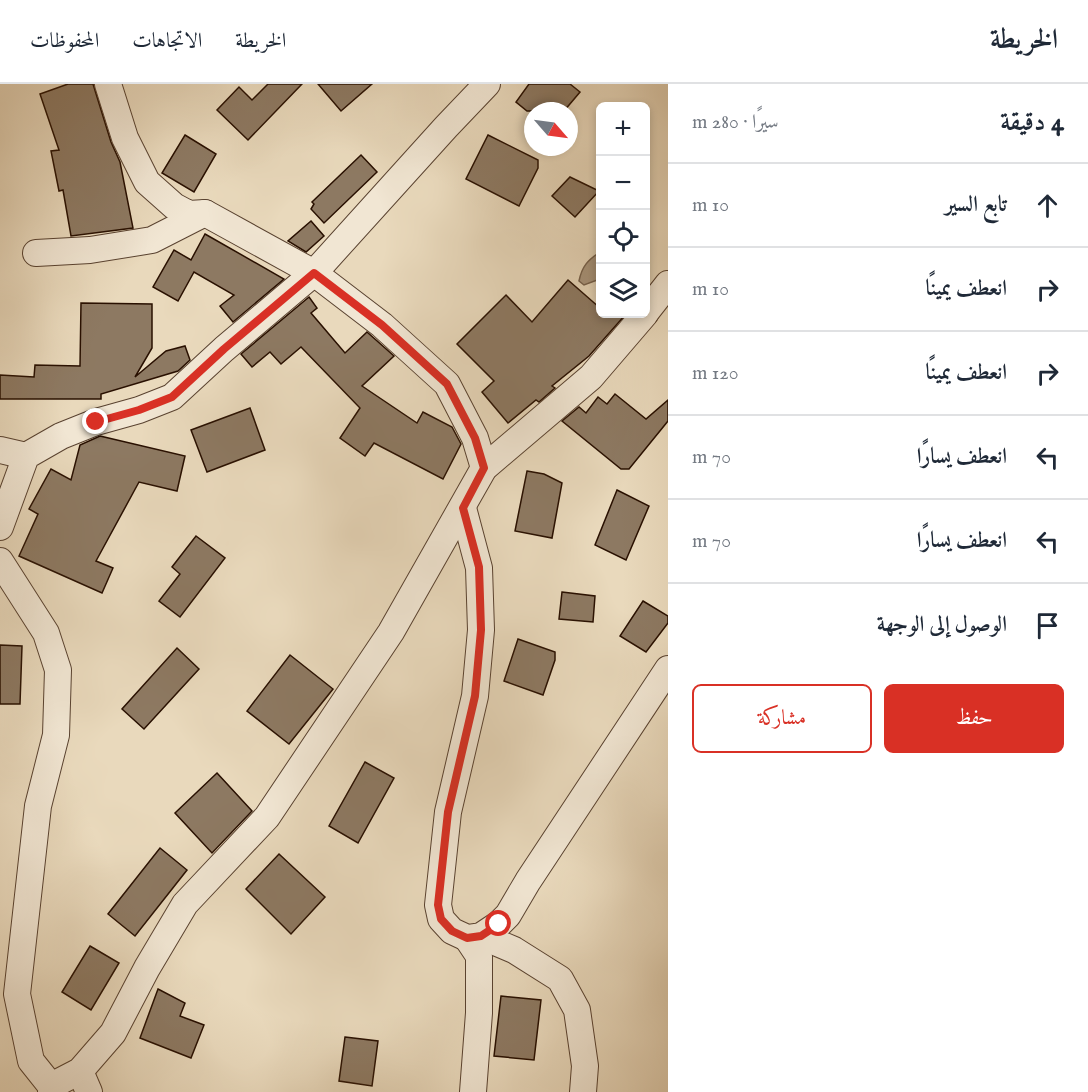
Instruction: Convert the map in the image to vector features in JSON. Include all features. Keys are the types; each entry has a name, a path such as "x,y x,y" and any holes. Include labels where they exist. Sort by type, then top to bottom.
{"street":[{"path":"108,84 125,138 147,182 174,206 189,214 205,213 314,273 382,325 447,384 475,438 484,468"},
{"path":"0,527 26,456 61,436 87,425 172,397 224,349 314,273 487,84"},
{"path":"36,253 90,250 152,240 205,213"},
{"path":"650,307 668,284"},
{"path":"0,561 46,633 57,670 56,735 38,806 9,992 31,1061 51,1089 85,1081 185,904 267,817 391,632 484,468 591,377 641,318"},
{"path":"0,450 26,456"},
{"path":"463,508 479,567 481,630 475,696 448,812 438,905 441,919 452,931 514,950 560,979 577,1010 585,1066 583,1092"},
{"path":"474,937 499,924 508,915 668,669"},
{"path":"473,1092 480,1013 479,956 474,937"}],"shaded area":[{"path":"596,255 596,280 584,285 579,281 589,261"}],"building":[{"path":"68,84 93,84 111,142 120,162 133,228 71,236 63,190 59,191 51,151 59,150 40,94"},
{"path":"268,84 302,84 248,140 217,110 239,87 252,100"},
{"path":"318,84 372,84 341,111"},
{"path":"529,84 570,84 580,92 572,102 524,102 524,109 516,102"},
{"path":"185,135 216,154 194,192 162,173"},
{"path":"488,135 524,153 524,156 538,160 538,168 519,206 466,179"},
{"path":"361,155 377,172 324,223 311,209 314,204 312,202"},
{"path":"570,177 596,190 596,194 575,217 552,196"},
{"path":"311,221 324,236 306,252 288,241"},
{"path":"205,234 284,279 233,322 220,306 234,295 194,272 178,301 153,287 174,250 191,260"},
{"path":"568,280 596,304 596,318 622,318 589,356 552,386 555,388 508,423 482,392 494,381 457,344 506,295 532,322"},
{"path":"309,297 317,308 311,313 345,353 367,332 394,356 362,386 417,423 423,412 452,427 461,444 443,479 374,443 365,456 340,438 360,408 301,347 281,364 270,352 252,367 241,354"},
{"path":"81,303 152,304 152,348 135,377 166,351 185,346 190,360 178,371 101,394 101,399 0,399 0,375 34,377 35,365 80,366"},
{"path":"615,394 646,419 668,400 668,421 629,469 621,469 562,421 579,407 586,413 598,397 607,404"},
{"path":"250,408 265,450 207,472 191,430"},
{"path":"100,436 185,456 177,491 139,482 96,561 113,568 102,593 19,556 38,514 29,509 51,469 71,480 80,445"},
{"path":"527,471 544,474 562,483 552,538 515,531"},
{"path":"617,490 649,506 626,560 595,545"},
{"path":"196,536 225,558 180,617 159,601 180,574 172,567"},
{"path":"562,592 595,596 593,622 559,619"},
{"path":"643,601 668,616 668,623 646,652 620,636"},
{"path":"518,639 555,652 555,660 543,695 504,681"},
{"path":"0,645 22,646 20,704 0,704"},
{"path":"177,648 199,669 144,729 122,709"},
{"path":"290,655 333,689 289,744 247,711"},
{"path":"365,762 394,778 358,843 329,826"},
{"path":"217,773 252,811 212,853 175,813"},
{"path":"160,848 187,870 135,936 108,914"},
{"path":"279,854 325,897 291,934 246,889"},
{"path":"90,946 119,963 91,1010 62,992"},
{"path":"158,989 185,1003 180,1016 204,1025 191,1058 140,1038"},
{"path":"501,996 541,1000 534,1060 494,1056"},
{"path":"345,1037 378,1041 372,1086 339,1081"}],"route":[{"path":"96,422 139,410 172,397 224,349 314,273 382,325 447,384 475,438 484,468 463,508 479,567 481,630 475,696 448,812 438,905 441,919 452,931 467,938 481,936 499,924"}]}
